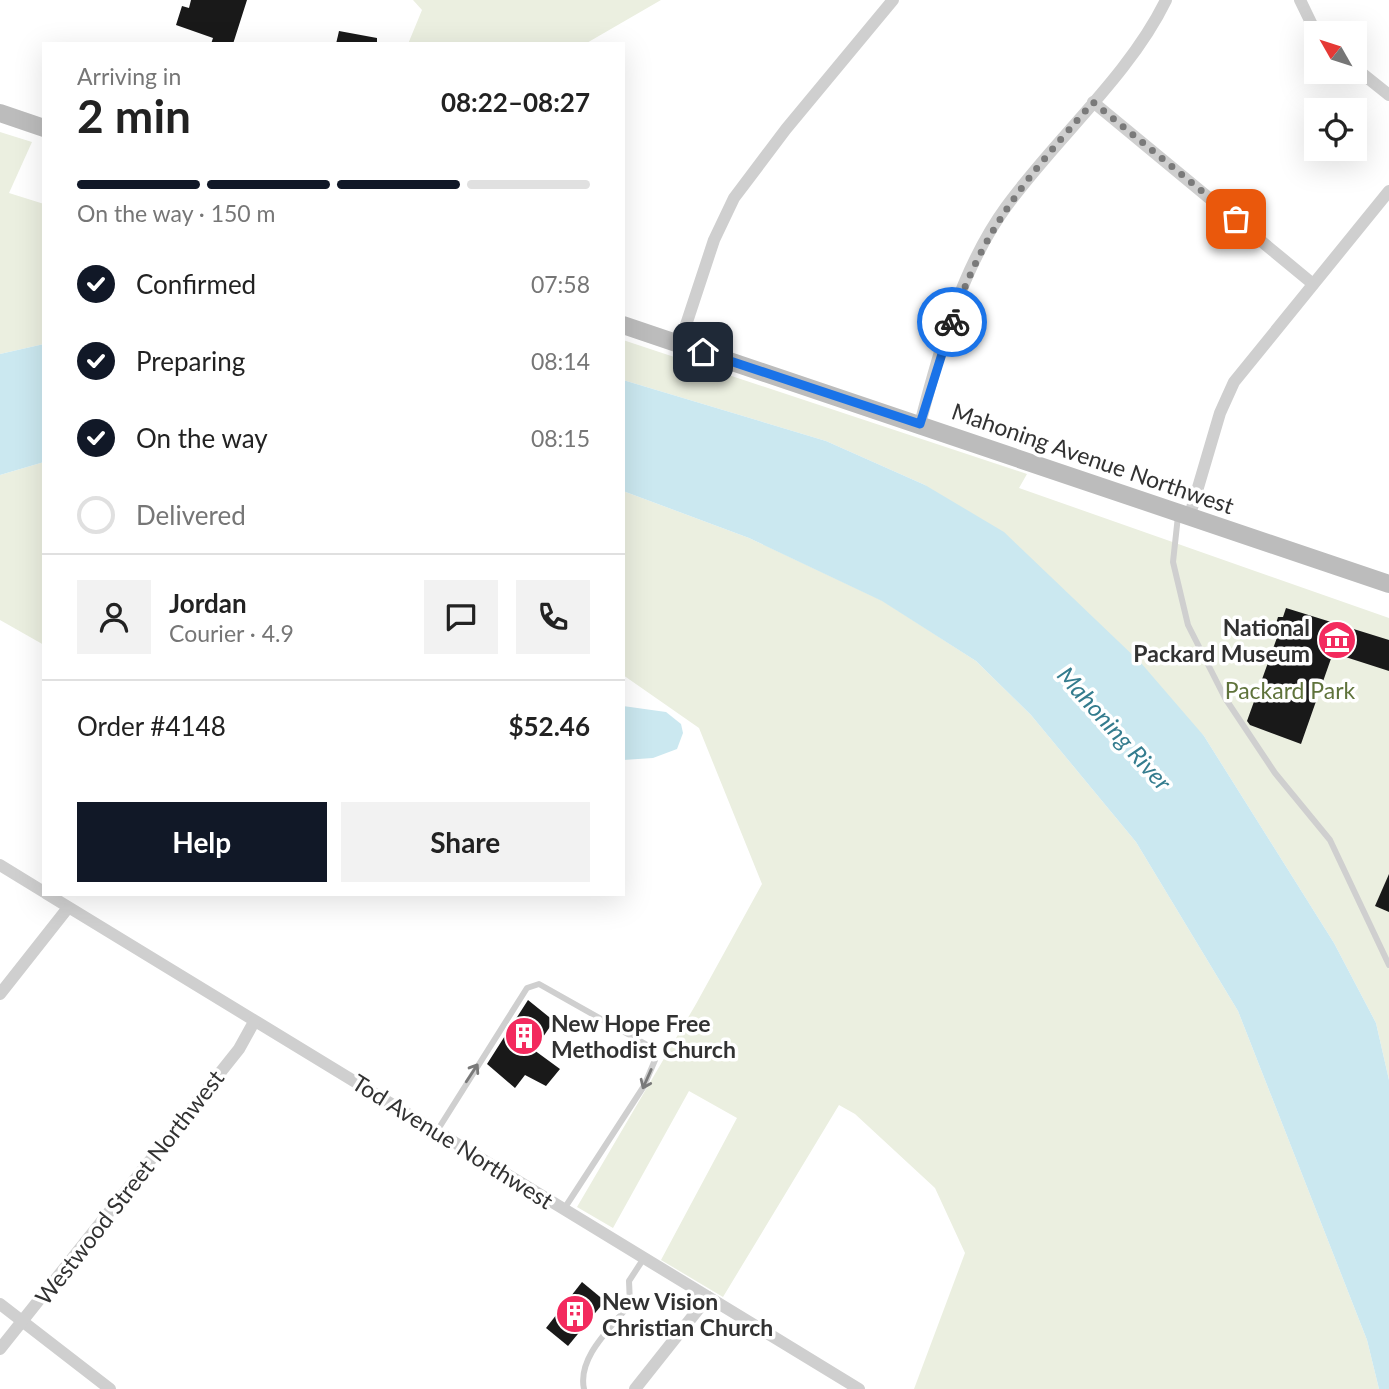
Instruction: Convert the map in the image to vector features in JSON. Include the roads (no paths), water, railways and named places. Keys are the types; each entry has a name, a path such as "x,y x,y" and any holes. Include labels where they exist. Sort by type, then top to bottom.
{"main road":[{"path":"0,113 42,127"},
{"name":"Mahoning Avenue Northwest","path":"625,326 1389,584"}],"street":[{"path":"680,343 714,240 733,198 786,129 894,0"},
{"path":"920,424 966,280 984,242 1035,169 1144,37 1166,0"},
{"path":"1300,0 1310,21"},
{"path":"1367,77 1389,95"},
{"path":"1093,102 1313,284"},
{"path":"1184,516 1230,390 1249,361 1389,191"},
{"name":"Tod Avenue Northwest","path":"0,865 42,891"},
{"name":"Tod Avenue Northwest","path":"49,896 859,1389"},
{"path":"0,994 67,909"},
{"name":"Westwood Street Northwest","path":"0,1349 239,1049 254,1022"},
{"path":"635,1389 708,1297"},
{"path":"0,1304 110,1389"}],"lane":[{"path":"1184,516 1173,562 1188,625 1225,698 1275,773 1330,840 1389,965"},
{"path":"437,1131 527,988 539,984 649,1046 654,1060 644,1086 564,1209"},
{"path":"584,1389 582,1380 588,1357 630,1304 629,1281 644,1258"}],"water":[{"path":"42,344 42,463 0,475 0,354"},
{"name":"Mahoning River","path":"625,381 826,441 925,485 1004,532 1141,663 1204,736 1334,943 1376,1023 1389,1080 1389,1389 1379,1389 1367,1340 1238,1011 1136,842 1031,715 976,661 882,601 749,538 625,492"},
{"path":"625,706 666,712 681,724 683,733 677,749 653,758 625,760"}],"place":[{"name":"National Packard Museum","path":"1337,640"},
{"name":"New Hope Free Methodist Church","path":"524,1036"},
{"name":"New Vision Christian Church","path":"575,1314"}],"park label":[{"name":"Packard Park","path":"1290,690"}]}
